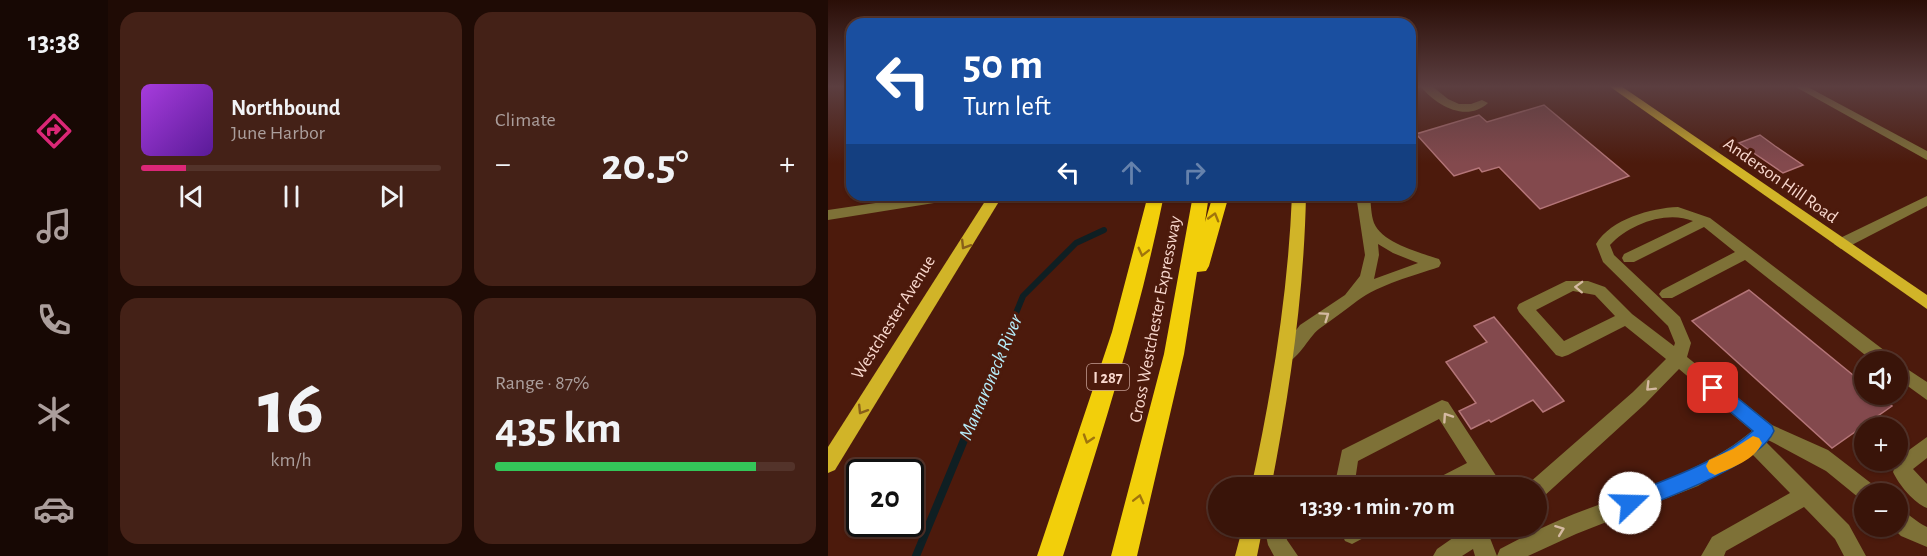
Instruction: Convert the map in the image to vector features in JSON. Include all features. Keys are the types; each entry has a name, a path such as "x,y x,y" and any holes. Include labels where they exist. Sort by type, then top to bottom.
{"highway":[{"name":"Cross Westchester Expressway","path":"1050,556 1114,356 1155,201"},
{"name":"Cross Westchester Expressway","path":"1125,556 1174,354 1200,201"},
{"path":"1174,354 1219,201"}],"main road":[{"name":"Anderson Hill Road","path":"1651,112 1927,303"},
{"name":"Westchester Avenue","path":"828,464 992,201"},
{"path":"1263,477 1285,357 1299,201"},
{"path":"1246,556 1250,537"}],"street":[{"path":"1846,112 1927,156"},
{"path":"1841,244 1927,200"},
{"path":"828,215 908,201"},
{"path":"1350,299 1360,289 1370,267 1372,255 1364,201"},
{"path":"1547,480 1639,398 1678,358 1683,343 1674,322 1608,258 1603,244 1609,234 1658,213 1687,214 1705,221 1873,351"},
{"path":"1629,258 1705,221"},
{"path":"1285,357 1306,330 1350,299 1381,282 1434,263 1394,249 1376,237 1368,226"},
{"path":"1667,294 1746,253"},
{"path":"1626,318 1562,350 1525,308 1571,285 1600,291 1626,318 1678,358 1760,437 1806,495 1842,532 1855,556"},
{"path":"1908,378 1927,392"},
{"path":"1346,477 1349,456 1442,408 1486,477"},
{"path":"1507,556 1547,535 1671,488 1739,454 1760,437 1796,442 1821,455 1858,483"},
{"path":"1927,446 1905,464 1903,472 1927,498"},
{"path":"1459,477 1479,466"},
{"path":"1712,556 1719,544 1806,495"},
{"path":"1908,529 1927,537"},
{"path":"1276,537 1278,544 1287,556"},
{"path":"1444,556 1473,537"},
{"path":"1485,537 1486,556"}],"building":[{"path":"1521,112 1552,112 1629,176 1540,209 1499,167 1482,172 1479,168 1454,176 1416,134 1479,115 1487,122"},
{"path":"1760,135 1803,165 1783,173 1739,143"},
{"path":"1749,290 1854,376 1854,405 1892,406 1876,417 1854,417 1854,433 1832,448 1692,321"},
{"path":"1494,317 1564,401 1543,412 1533,400 1491,422 1489,420 1471,429 1459,411 1476,403 1446,362 1487,342 1474,326"}],"waterway":[{"name":"Mamaroneck River","path":"995,364 1023,296 1076,243 1104,230"},
{"name":"Mamaroneck River","path":"916,556 996,363"}],"slow traffic":[{"path":"1715,466 1739,454 1753,443"}],"route":[{"path":"1630,503 1671,488 1739,454 1766,431 1713,388"}]}
